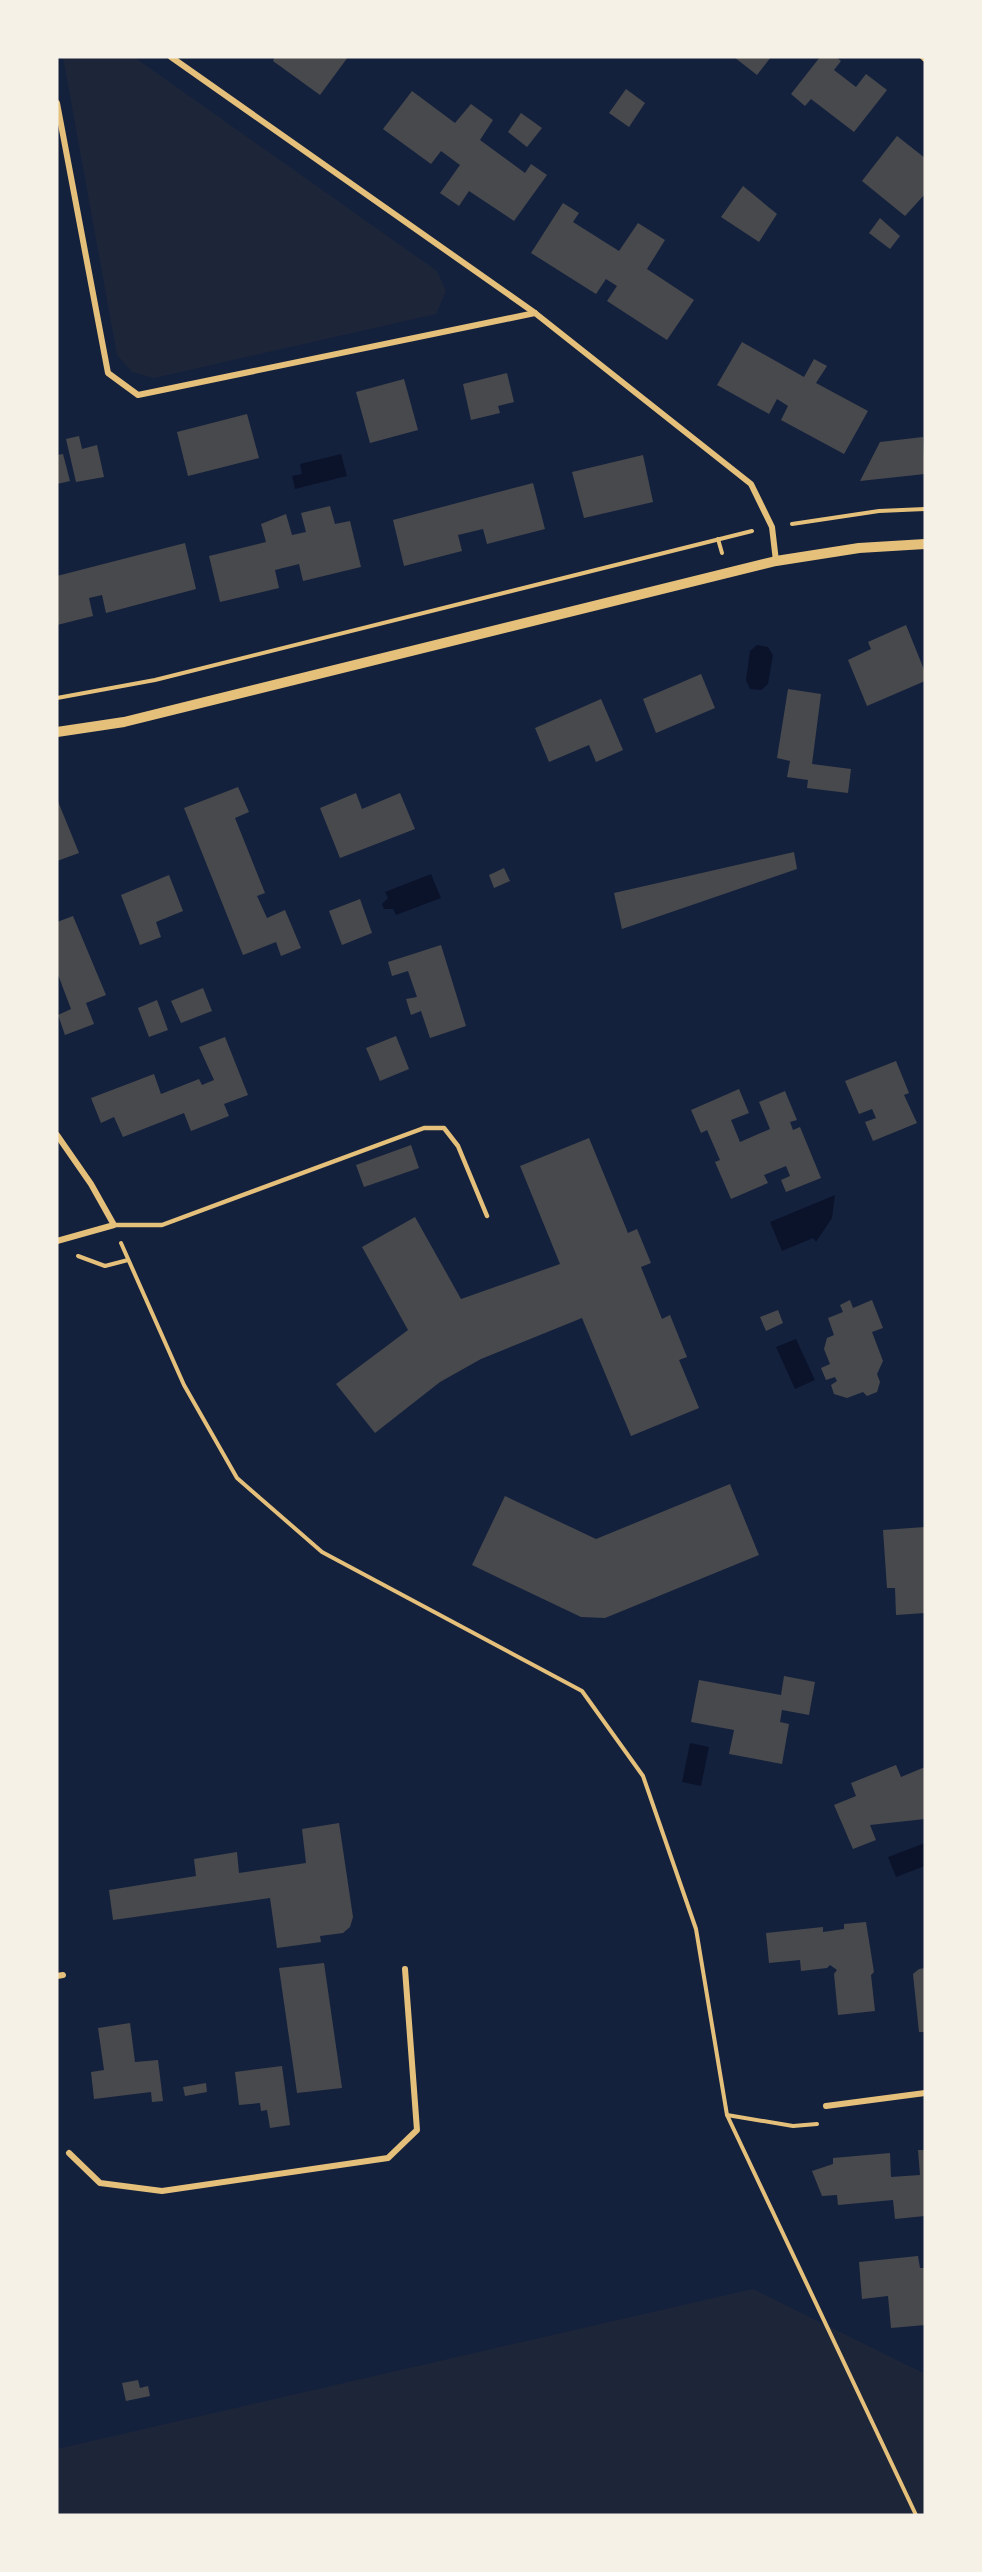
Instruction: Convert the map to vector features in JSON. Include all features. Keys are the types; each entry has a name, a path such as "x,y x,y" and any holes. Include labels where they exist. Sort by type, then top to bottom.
{"street":[{"path":"171,57 535,313 751,484 772,528 776,561"},
{"path":"57,103 108,372 138,395 535,313"},
{"path":"57,732 124,722 776,561 859,548 925,544"},
{"path":"57,1135 91,1184 114,1225 57,1241"},
{"path":"69,2152 100,2183 162,2190 388,2158 417,2130 405,1968"},
{"path":"826,2106 925,2093"}],"lane":[{"path":"114,1225 162,1225 424,1128 444,1128 458,1146 487,1216"}],"path":[{"path":"57,698 155,680 772,528 879,511 925,509"},
{"path":"114,1225 184,1385 237,1478 322,1552 582,1691 643,1776 696,1929 721,2066 727,2115 916,2515"},
{"path":"71,1253 105,1266 128,1260"},
{"path":"727,2115 793,2126"}],"shaded area":[{"path":"63,57 134,57 437,271 446,291 436,314 154,378 132,372 117,355"},
{"path":"341,454 347,476 295,489 292,476 302,474 300,464"},
{"path":"757,645 768,647 773,655 768,684 761,690 750,689 746,680 750,651"},
{"path":"431,874 441,898 396,915 393,909 384,909 382,904 388,898 385,892"},
{"path":"835,1195 832,1218 816,1242 813,1238 782,1251 770,1222"},
{"path":"796,1339 815,1380 795,1389 776,1347"},
{"path":"690,1743 709,1747 701,1786 682,1782"},
{"path":"925,1843 925,1866 896,1877 888,1857"},
{"path":"753,2289 925,2374 925,2515 57,2515 57,2449"}],"building":[{"path":"275,57 348,57 320,95 273,61"},
{"path":"734,57 771,57 757,75"},
{"path":"820,57 836,57 841,61 834,70 856,87 866,74 887,90 854,132 811,99 805,106 791,94"},
{"path":"626,89 645,103 629,127 609,113"},
{"path":"412,91 455,123 471,104 493,120 480,140 525,173 531,164 547,175 514,221 469,191 459,206 440,193 460,165 441,151 431,164 383,129"},
{"path":"521,113 542,128 527,147 508,132"},
{"path":"897,136 925,158 925,194 905,216 862,181"},
{"path":"743,186 777,214 759,242 721,217"},
{"path":"563,203 579,213 573,222 619,251 638,223 665,240 647,269 694,300 667,340 607,301 617,286 606,279 596,294 531,253"},
{"path":"880,218 900,236 890,249 869,233"},
{"path":"742,342 804,377 814,359 827,366 816,383 868,411 844,454 781,420 788,406 777,399 769,414 717,385"},
{"path":"507,373 514,402 498,406 500,413 471,420 463,384"},
{"path":"404,379 418,430 370,443 356,392"},
{"path":"247,414 259,458 188,476 177,432"},
{"path":"79,436 82,449 97,445 104,477 76,482 66,439"},
{"path":"923,437 925,474 860,481 880,442"},
{"path":"63,454 70,481 57,484 57,455"},
{"path":"643,455 653,502 584,518 572,472"},
{"path":"533,483 545,529 487,544 483,529 458,535 462,551 404,566 393,520"},
{"path":"330,506 335,524 350,521 361,567 303,581 299,564 275,570 279,588 220,602 209,556 266,542 261,524 286,514 292,535 306,532 301,513"},
{"path":"185,543 196,589 106,613 102,595 89,598 93,616 57,625 57,576"},
{"path":"906,625 925,672 925,681 867,706 848,660 871,649 868,642"},
{"path":"701,674 715,708 656,733 643,699"},
{"path":"788,689 821,694 812,764 851,769 848,793 807,788 808,780 787,777 790,761 777,758"},
{"path":"601,699 623,750 596,762 589,745 549,762 535,728"},
{"path":"238,787 249,812 235,818 265,893 257,896 267,918 285,910 301,948 281,956 276,942 243,955 184,808"},
{"path":"356,793 362,809 400,793 415,829 340,858 320,808"},
{"path":"57,799 79,853 57,861"},
{"path":"794,852 797,869 622,929 614,893"},
{"path":"504,868 510,881 494,888 489,875"},
{"path":"169,875 183,911 156,922 161,937 140,945 121,895"},
{"path":"360,899 372,933 342,945 329,911"},
{"path":"73,916 106,995 86,1003 94,1024 65,1035 58,1015 71,1009 57,972 57,922"},
{"path":"441,945 466,1026 430,1038 421,1011 411,1015 406,999 417,997 408,971 392,976 388,962"},
{"path":"203,988 212,1011 181,1023 171,1001"},
{"path":"157,1000 168,1030 149,1037 138,1008"},
{"path":"396,1036 409,1069 380,1081 366,1048"},
{"path":"225,1037 248,1095 224,1104 229,1116 191,1131 184,1113 123,1137 114,1117 101,1123 91,1098 154,1074 161,1094 199,1079 202,1085 214,1080 199,1047"},
{"path":"896,1061 909,1093 904,1095 917,1123 873,1141 865,1122 876,1118 872,1109 859,1114 845,1081"},
{"path":"739,1089 749,1113 731,1120 740,1142 770,1129 759,1102 785,1091 797,1120 790,1122 793,1130 800,1127 821,1178 786,1192 781,1180 790,1176 786,1166 764,1175 768,1183 731,1199 715,1162 720,1160 707,1130 701,1133 691,1110"},
{"path":"589,1138 628,1233 637,1229 651,1263 641,1267 662,1319 670,1315 687,1357 679,1360 699,1408 631,1436 582,1318 481,1359 440,1382 375,1433 336,1384 408,1330 362,1247 415,1217 461,1299 560,1264 520,1166"},
{"path":"411,1145 419,1168 364,1187 356,1165"},
{"path":"850,1300 853,1308 872,1300 883,1328 872,1332 883,1361 877,1374 880,1382 877,1392 867,1396 863,1392 847,1398 834,1394 831,1385 837,1381 835,1377 826,1380 821,1368 830,1364 824,1349 827,1338 834,1335 828,1318 843,1312 840,1305"},
{"path":"778,1310 783,1323 766,1331 760,1317"},
{"path":"730,1484 759,1555 605,1618 581,1617 472,1565 505,1496 596,1539"},
{"path":"925,1527 925,1613 896,1615 895,1588 887,1588 883,1530"},
{"path":"784,1676 815,1682 809,1715 782,1710 780,1722 789,1724 782,1764 729,1754 734,1730 691,1722 699,1680 781,1695"},
{"path":"896,1765 901,1777 925,1767 925,1819 870,1825 876,1840 853,1849 834,1805 856,1796 851,1783"},
{"path":"339,1823 353,1917 350,1927 343,1933 320,1936 321,1942 277,1948 270,1898 113,1920 109,1890 196,1876 194,1859 237,1852 239,1873 306,1863 302,1829"},
{"path":"866,1922 874,1972 871,1975 875,2011 838,2015 834,1974 837,1970 830,1965 827,1968 801,1971 800,1960 769,1963 766,1933 823,1927 823,1932 844,1929 844,1924"},
{"path":"324,1963 342,2088 297,2093 279,1968"},
{"path":"925,1968 925,2032 919,2032 913,1974"},
{"path":"130,2023 135,2062 158,2060 163,2101 152,2102 151,2092 94,2099 91,2072 104,2070 98,2028"},
{"path":"282,2066 290,2125 270,2128 267,2110 261,2111 260,2103 239,2105 235,2072"},
{"path":"206,2083 207,2092 185,2096 183,2087"},
{"path":"918,2150 925,2150 925,2216 895,2219 893,2200 838,2205 837,2195 822,2196 812,2171 833,2164 833,2158 890,2153 891,2177 920,2175"},
{"path":"918,2256 920,2268 925,2268 925,2325 891,2328 888,2296 862,2299 859,2262"},
{"path":"138,2380 140,2388 148,2386 150,2396 126,2401 122,2383"}]}
